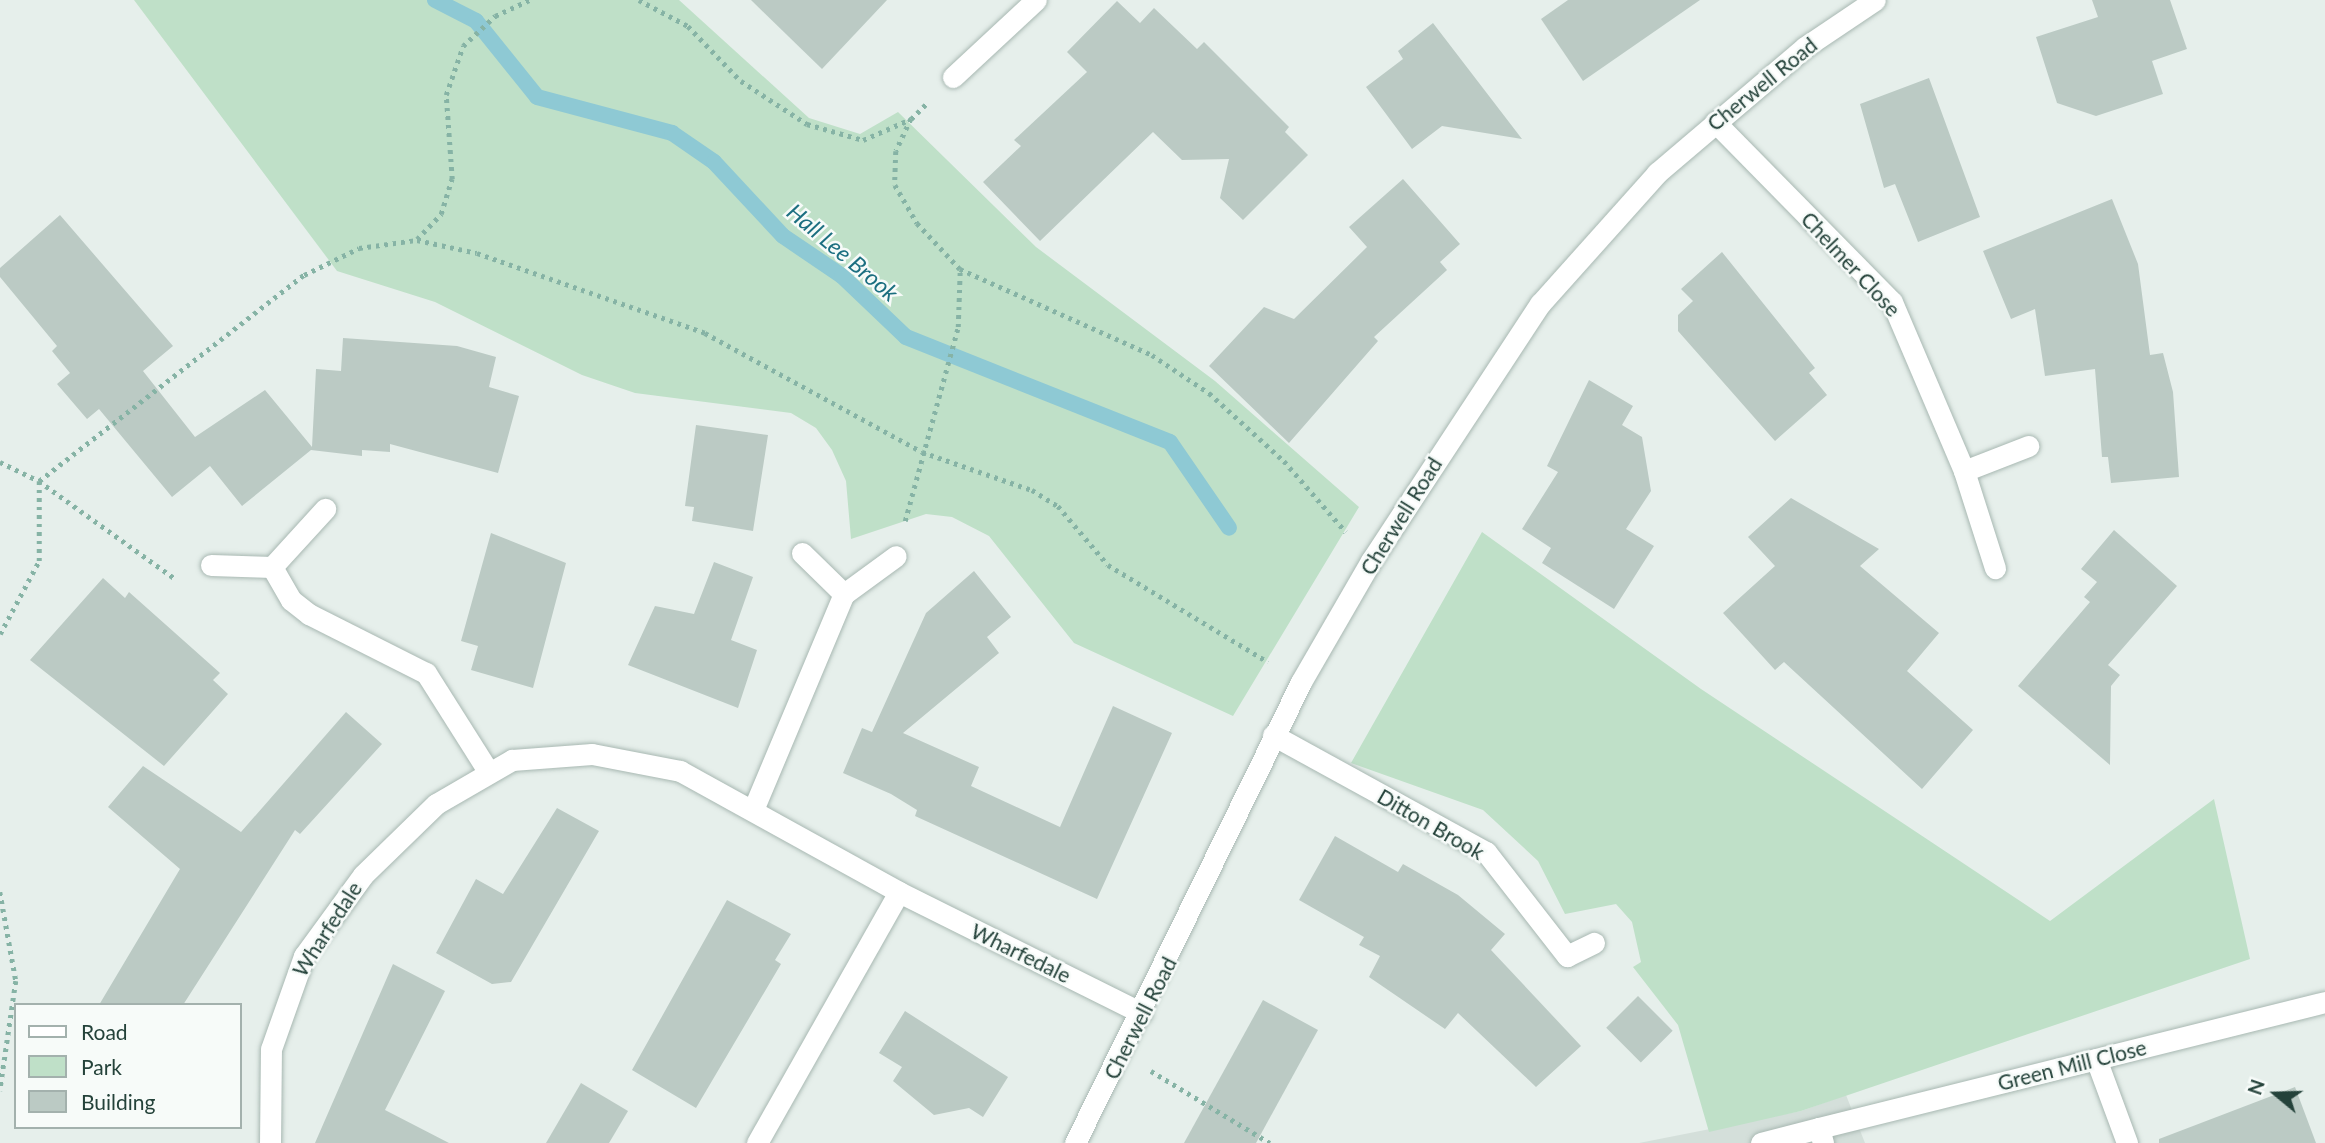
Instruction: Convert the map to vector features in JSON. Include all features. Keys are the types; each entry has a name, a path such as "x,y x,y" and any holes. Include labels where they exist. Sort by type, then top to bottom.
{"street":[{"name":"Cherwell Road","path":"1075,1143 1122,1054 1273,735 1301,682 1371,561 1540,304 1592,240 1715,122 1875,0"},
{"path":"953,76 1028,2"},
{"name":"Chelmer Close","path":"1715,122 1892,302 1964,471 1995,568"},
{"path":"1964,471 2028,446"},
{"path":"211,565 272,567 325,509"},
{"path":"802,553 844,594"},
{"path":"753,810 844,594 896,556"},
{"path":"272,567 291,600 309,614 426,673 488,771"},
{"name":"Ditton Brook","path":"1273,735 1486,852 1567,956 1594,943"},
{"name":"Wharfedale","path":"270,1143 271,1049 304,956 363,875 436,804 488,771 545,756 636,759 680,771 899,892 1142,1013"},
{"path":"757,1143 899,892"},
{"name":"Green Mill Close","path":"1761,1143 1821,1136 2096,1059 2325,1002"},
{"path":"2096,1059 2127,1143"}],"path":[{"path":"417,240 441,214 452,178 446,95 463,46 495,16 530,0"},
{"path":"639,0 688,26 741,81 807,124 863,140 911,119"},
{"path":"953,76 911,119 896,151 895,185 917,223 960,270 1153,355 1209,393 1284,461 1371,561"},
{"path":"39,481 304,275 359,248 417,240 477,253 705,333 922,452 1041,495 1108,565 1301,682"},
{"path":"896,556 958,327 960,270"},
{"path":"0,462 39,481 173,578 211,565"},
{"path":"0,634 39,561 39,481"},
{"path":"0,892 16,981 0,1091"},
{"path":"1122,1054 1270,1143"}],"shaded area":[{"path":"1846,1095 1865,1143 1639,1143 1801,1111"}],"green space":[{"path":"134,0 679,0 809,118 860,134 898,112 1036,247 1215,381 1359,507 1233,716 1074,643 989,536 952,517 926,514 851,539 846,481 832,450 816,428 791,413 635,393 582,375 435,302 337,271"},
{"path":"1482,532 1701,689 2050,921 2214,799 2250,959 1801,1111 1709,1132 1678,1025 1633,967 1641,962 1632,922 1616,904 1565,914 1538,861 1483,810 1351,763"}],"building":[{"path":"751,0 887,0 822,69"},
{"path":"1568,0 1700,0 1583,81 1541,19"},
{"path":"2092,0 2170,0 2187,49 2152,61 2163,94 2096,116 2057,103 2036,37 2098,17"},
{"path":"1117,1 1140,23 1154,8 1197,49 1204,42 1289,127 1285,132 1308,155 1243,220 1220,198 1229,159 1182,160 1153,132 1040,241 983,182 1021,146 1014,140 1087,72 1067,52"},
{"path":"1433,23 1522,139 1442,126 1412,149 1366,87 1403,59 1398,51"},
{"path":"1929,78 1980,217 1918,242 1895,184 1884,188 1860,104"},
{"path":"1403,179 1460,244 1440,262 1447,270 1374,337 1378,341 1289,443 1209,366 1264,307 1294,319 1367,247 1349,227"},
{"path":"2112,199 2138,264 2150,355 2163,353 2173,392 2179,477 2111,483 2108,457 2102,457 2095,369 2045,376 2035,309 2011,319 1983,251"},
{"path":"60,215 173,346 143,371 195,437 265,390 312,447 316,369 341,371 343,338 457,346 496,357 489,387 519,396 498,473 390,444 390,452 362,450 362,456 311,450 242,506 210,466 172,497 99,409 87,419 57,384 70,373 52,351 57,346 0,277 0,268"},
{"path":"1722,252 1815,368 1809,373 1827,395 1775,441 1678,331 1678,315 1693,301 1681,289"},
{"path":"1589,380 1633,406 1622,425 1642,437 1651,491 1626,529 1654,546 1614,609 1542,563 1551,548 1522,529 1558,472 1547,466"},
{"path":"696,425 768,435 753,531 692,521 694,507 685,506"},
{"path":"1791,498 1879,549 1860,566 1939,633 1907,671 1973,730 1922,789 1784,662 1775,670 1723,613 1775,566 1748,537"},
{"path":"2114,530 2177,586 2108,665 2120,675 2111,686 2110,765 2018,686 2090,602 2084,597 2097,582 2081,569"},
{"path":"491,533 566,563 533,688 471,670 478,646 461,641"},
{"path":"714,562 753,577 731,640 757,650 738,708 628,665 655,606 694,614"},
{"path":"974,571 1011,617 987,637 999,653 903,733 979,767 971,786 1060,827 1113,706 1172,733 1097,899 915,816 917,810 891,794 843,773 862,728 872,732 926,613"},
{"path":"103,578 125,598 129,592 220,673 213,680 228,694 164,766 30,660"},
{"path":"346,712 382,744 300,834 295,830 184,1003 100,1003 180,869 108,807 143,766 241,832"},
{"path":"557,808 599,831 511,982 492,984 436,953 476,879 503,894"},
{"path":"1335,836 1398,872 1403,864 1458,895 1505,934 1491,950 1581,1046 1536,1087 1458,1013 1445,1029 1369,977 1380,956 1359,945 1364,937 1299,900"},
{"path":"727,900 791,934 775,960 781,964 696,1108 632,1070"},
{"path":"393,964 445,991 385,1110 449,1143 315,1143"},
{"path":"1638,996 1673,1031 1641,1062 1606,1028"},
{"path":"1263,1000 1318,1030 1256,1143 1184,1143"},
{"path":"905,1011 1008,1077 983,1117 969,1108 934,1115 893,1081 902,1067 879,1053"},
{"path":"581,1083 628,1111 609,1143 546,1143"},
{"path":"2295,1087 2316,1143 2159,1143 2159,1139"}],"waterway":[{"name":"Hall Lee Brook","path":"435,0 476,21 537,97 672,133 714,162 783,236 842,276 906,337 1170,442 1229,528"}]}
